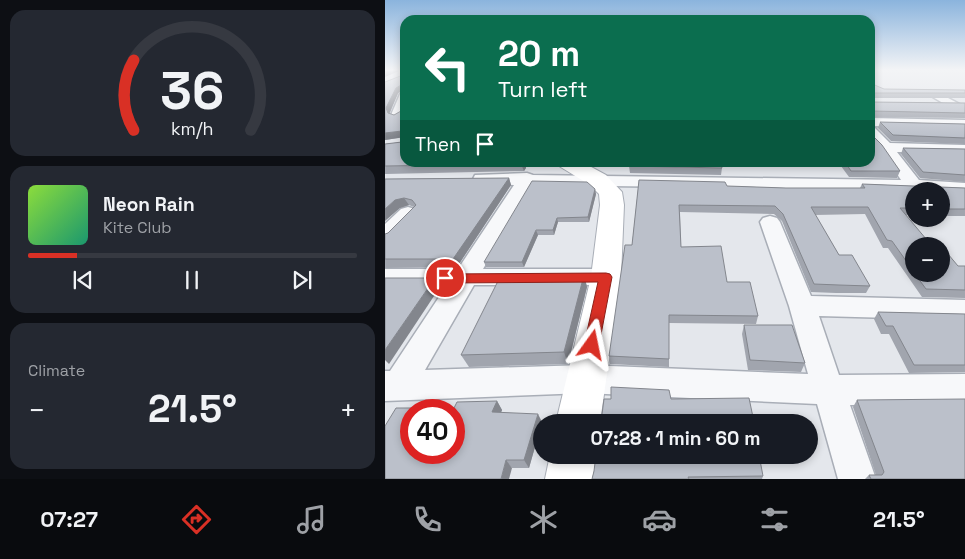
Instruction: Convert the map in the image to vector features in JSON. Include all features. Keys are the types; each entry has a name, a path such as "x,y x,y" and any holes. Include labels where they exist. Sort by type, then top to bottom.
{"street":[{"path":"935,94 965,112"},
{"path":"396,115 400,100"},
{"path":"924,103 965,103"},
{"path":"875,122 965,124"},
{"path":"876,140 965,149"},
{"path":"876,140 911,182"},
{"path":"575,167 598,180 610,192 612,205 606,277 579,414"},
{"path":"461,179 527,178 905,185"},
{"path":"392,385 465,278 527,178"},
{"path":"950,187 965,188"},
{"path":"385,235 408,213"},
{"path":"771,222 802,306 857,479"},
{"path":"385,277 606,277"},
{"path":"802,306 965,310"},
{"path":"392,385 585,379 830,390 965,389"},
{"path":"570,479 572,464"}],"building":[{"path":"385,92 394,92 386,108 388,113 394,115 400,112 400,131 385,133"},
{"path":"875,92 965,92 875,93"},
{"path":"875,102 965,103 965,113 875,111"},
{"path":"880,122 965,124 965,138 893,135"},
{"path":"875,138 900,171 851,171 848,167 875,167"},
{"path":"400,142 400,166 385,166 385,144"},
{"path":"903,148 965,149 965,175 923,172"},
{"path":"676,167 722,167 722,168"},
{"path":"509,178 453,259 385,259 385,234 416,205 412,200 404,198 395,200 385,209 385,179"},
{"path":"639,180 725,182 727,186 786,188 865,188 862,184 905,186 905,208 900,208 905,214 905,227 916,227 924,237 905,237 905,259 892,241 887,240 868,207 811,207 839,255 852,255 870,286 814,284 783,214 775,206 679,205 681,247 721,246 727,282 750,282 758,316 669,315 669,359 609,356 625,245 632,245"},
{"path":"532,181 587,182 595,189 588,217 557,218 553,230 536,230 522,262 484,262"},
{"path":"950,187 965,188 965,209 950,209"},
{"path":"950,256 958,266 965,266 965,290 926,289 921,282 950,282"},
{"path":"501,275 584,275 564,352 461,355"},
{"path":"385,278 435,278 385,350"},
{"path":"878,312 965,314 965,365 914,365 893,326 886,326"},
{"path":"744,325 792,325 805,363 750,360"},
{"path":"611,387 669,390 671,399 749,398 752,414 602,414 604,399 611,399"},
{"path":"965,399 965,479 871,479 869,475 882,475 884,472 857,400"},
{"path":"497,401 492,412 538,414 533,414 533,430 524,460 506,460 501,479 385,479 385,426 396,408 400,408 400,464 465,464 465,402"},
{"path":"595,464 761,464 763,476 688,477 689,479 592,479"}],"route":[{"path":"445,278 606,277 592,345"}]}
